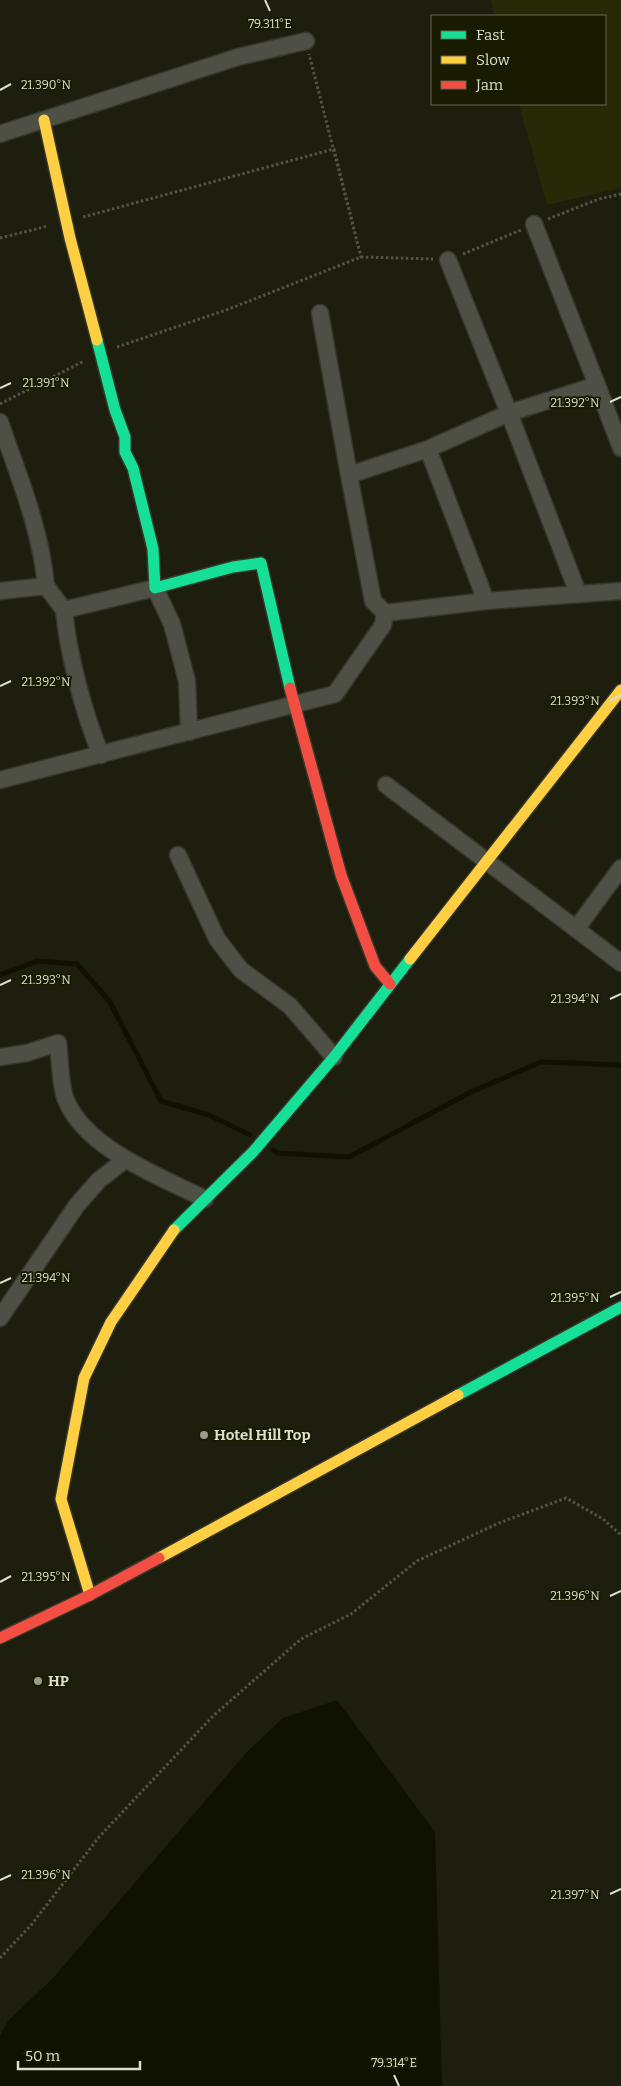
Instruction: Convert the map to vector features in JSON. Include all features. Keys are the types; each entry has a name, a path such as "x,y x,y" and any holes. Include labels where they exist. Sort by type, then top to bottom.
{"main road":[{"path":"44,120 66,221 114,410 125,437 125,452 133,468 153,549 155,588 215,572 261,563 294,704 308,748 340,875 375,966 390,984"},
{"path":"90,1595 61,1499 84,1378 111,1322 174,1230 253,1152 334,1057 621,690"},
{"path":"0,1638 90,1595 621,1307"}],"street":[{"path":"0,134 238,57 306,41"},
{"path":"534,224 621,448"},
{"path":"448,260 578,593"},
{"path":"320,313 373,601 385,613"},
{"path":"349,475 428,450 509,413 597,385"},
{"path":"0,422 35,524 44,563 46,586 64,610 66,632 90,728 101,755"},
{"path":"428,450 486,601"},
{"path":"0,591 46,586"},
{"path":"64,610 155,588 172,624 187,681 189,732"},
{"path":"385,613 486,601 621,591"},
{"path":"0,780 335,694 383,625 385,613"},
{"path":"386,785 621,962"},
{"path":"178,855 218,939 241,970 290,1006 334,1057"},
{"path":"576,929 621,868"},
{"path":"0,1057 26,1053 58,1043 65,1099 78,1121 125,1160 205,1198"},
{"path":"0,1318 77,1205 99,1180 125,1160"}],"path":[{"path":"306,41 361,257"},
{"path":"0,238 334,149 361,257"},
{"path":"0,404 101,353 229,309 361,257 448,260 599,199 621,194"},
{"path":"0,1958 32,1924 99,1837 159,1773 214,1716 301,1639 351,1614 417,1561 499,1522 566,1498 603,1519 621,1534"}],"shaded area":[{"path":"490,0 621,0 621,188 547,205 519,105 606,105 606,15 495,15"},
{"path":"337,1700 435,1832 442,2086 0,2086 0,2036 8,2021 53,1978 247,1752 283,1718"}],"waterway":[{"path":"0,975 37,961 77,964 110,1002 161,1101 209,1115 250,1135"},
{"path":"273,1150 278,1153 349,1157 471,1092 541,1062 621,1065"}],"traffic: fast":[{"path":"97,340 115,410 125,437 125,452 133,468 153,549 155,588 233,567 261,563 290,688"},
{"path":"174,1230 253,1152 334,1057 410,959"},
{"path":"458,1395 621,1307"}],"traffic: slow":[{"path":"44,120 70,238 97,340"},
{"path":"410,959 621,690"},
{"path":"90,1595 61,1499 84,1378 111,1322 174,1230"},
{"path":"159,1558 458,1395"}],"traffic: jam":[{"path":"290,688 341,875 375,966 390,984"},
{"path":"0,1638 90,1595 159,1558"}],"place":[{"name":"Hotel Hill Top","path":"204,1435"},
{"name":"HP","path":"38,1681"}]}
